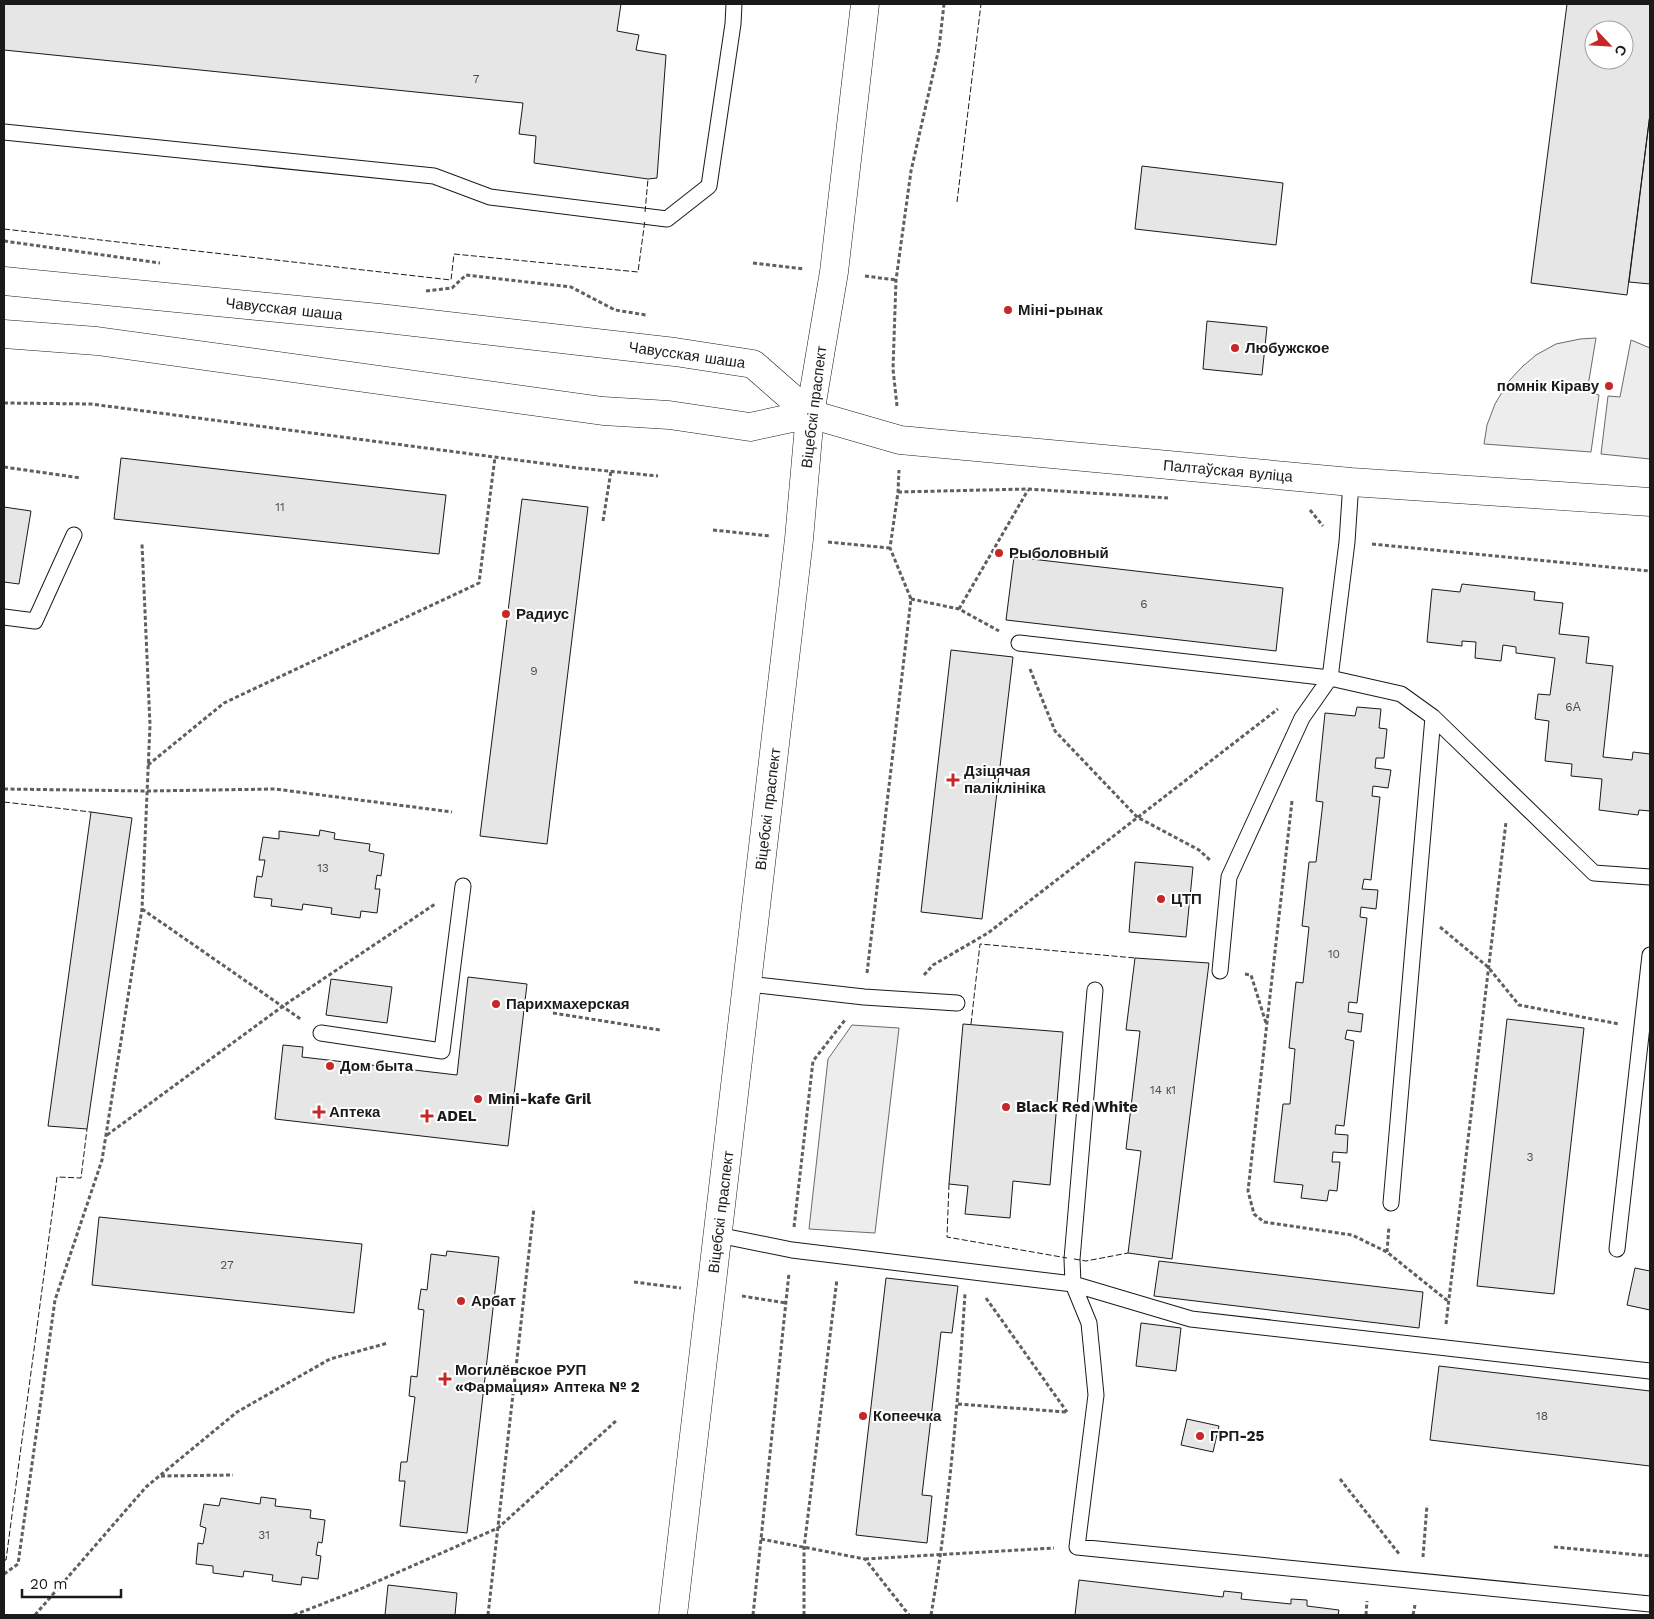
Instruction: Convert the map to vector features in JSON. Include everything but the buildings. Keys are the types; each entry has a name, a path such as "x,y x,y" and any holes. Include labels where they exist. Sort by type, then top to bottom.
{"main road":[{"name":"Віцебскі праспект","path":"673,1615 799,539 810,414 834,272 866,4"},
{"name":"Чавусская шаша","path":"4,281 379,318 675,352 753,364 810,414"},
{"path":"4,334 97,341 603,411 669,415 750,427 810,414"},
{"name":"Палтаўская вуліца","path":"810,414 900,440 1351,482 1650,502"}],"lane":[{"path":"4,132 434,176 490,197 666,218 709,186 733,24 734,4"},
{"path":"1220,971 1229,877 1302,718 1330,678 1347,542 1351,482"},
{"path":"4,617 34,621 74,535"},
{"path":"1019,643 1330,678 1401,694 1433,717 1594,873 1650,877"},
{"path":"1392,1203 1433,717"},
{"path":"321,1033 442,1051 463,886"},
{"path":"1617,1249 1650,955"},
{"path":"748,984 864,997 958,1003"},
{"path":"1096,990 1072,1258 1073,1284 1089,1322 1096,1395 1077,1547 1650,1604"},
{"path":"718,1235 792,1250 1073,1284 1191,1319 1650,1371"}],"path":[{"path":"752,1615 813,1061 864,997 911,599 890,548 898,492 900,440 894,369 896,280 911,171 939,48 944,4"},
{"path":"4,241 161,263"},
{"path":"425,291 452,288 466,275 522,281 571,287 615,310 650,316"},
{"path":"4,403 91,404 495,457 658,476"},
{"path":"148,765 224,703 479,583 495,457"},
{"path":"4,467 82,478"},
{"path":"603,521 611,471"},
{"path":"898,492 1028,490 1173,499"},
{"path":"958,609 1028,490"},
{"path":"1308,507 1327,531 1347,542 1650,571"},
{"path":"4,1574 18,1564 55,1300 102,1160 142,909 150,724 142,544"},
{"path":"911,599 958,609 1019,643 1055,731 1137,818 1199,850 1229,877"},
{"path":"902,1000 933,965 988,933 1282,707"},
{"path":"4,789 275,790 452,812"},
{"path":"1443,1348 1509,791"},
{"path":"1293,798 1248,1191 1254,1214 1264,1222 1352,1235 1387,1252 1448,1302"},
{"path":"106,1135 283,1006 463,886"},
{"path":"1416,908 1488,967 1519,1005 1642,1028"},
{"path":"142,909 321,1033"},
{"path":"1220,971 1252,975 1267,1026"},
{"path":"553,1013 660,1030"},
{"path":"488,1615 534,1208"},
{"path":"804,1615 804,1548 840,1256"},
{"path":"931,1615 941,1553 958,1404 967,1271"},
{"path":"967,1271 1066,1412"},
{"path":"34,1615 146,1487 237,1412 330,1360 388,1343"},
{"path":"958,1404 1094,1414"},
{"path":"294,1615 358,1590 498,1528 617,1420"},
{"path":"160,1476 233,1475"},
{"path":"1340,1479 1421,1581"},
{"path":"761,1539 864,1559 941,1553 1077,1547"},
{"path":"1554,1547 1650,1556"},
{"path":"864,1559 909,1615"}],"shaded area":[{"path":"1596,338 1587,392 1599,395 1591,452 1484,444 1487,425 1495,404 1508,382 1522,367 1536,355 1556,344"},
{"path":"1631,340 1650,348 1650,459 1601,454 1608,396 1620,397"},
{"path":"852,1025 899,1028 875,1233 809,1229 828,1059"}],"fence":[{"path":"957,202 981,4"},
{"path":"645,212 648,179"},
{"path":"4,229 451,280 454,254 638,272 645,220"},
{"path":"4,802 91,812"},
{"path":"971,1024 980,944 1135,958"},
{"path":"4,1560 6,1560 57,1177 81,1178 87,1129"},
{"path":"949,1184 947,1237 1067,1258"},
{"path":"1074,1259 1086,1261 1128,1253"}],"place":[{"name":"Міні-рынак","path":"1008,310"},
{"name":"Любужское","path":"1235,348"},
{"name":"помнік Кіраву","path":"1609,386"},
{"name":"Рыболовный","path":"999,553"},
{"name":"Радиус","path":"506,614"},
{"name":"Дзіцячая паліклініка","path":"953,780"},
{"name":"ЦТП","path":"1161,899"},
{"name":"Парихмахерская","path":"496,1004"},
{"name":"Дом быта","path":"330,1066"},
{"name":"Mini-kafe Gril","path":"478,1099"},
{"name":"Black Red White","path":"1006,1107"},
{"name":"Аптека","path":"319,1112"},
{"name":"ADEL","path":"427,1116"},
{"name":"Арбат","path":"461,1301"},
{"name":"Могилёвское РУП «Фармация» Аптека № 2","path":"445,1379"},
{"name":"Копеечка","path":"863,1416"},
{"name":"ГРП-25","path":"1200,1436"}]}
